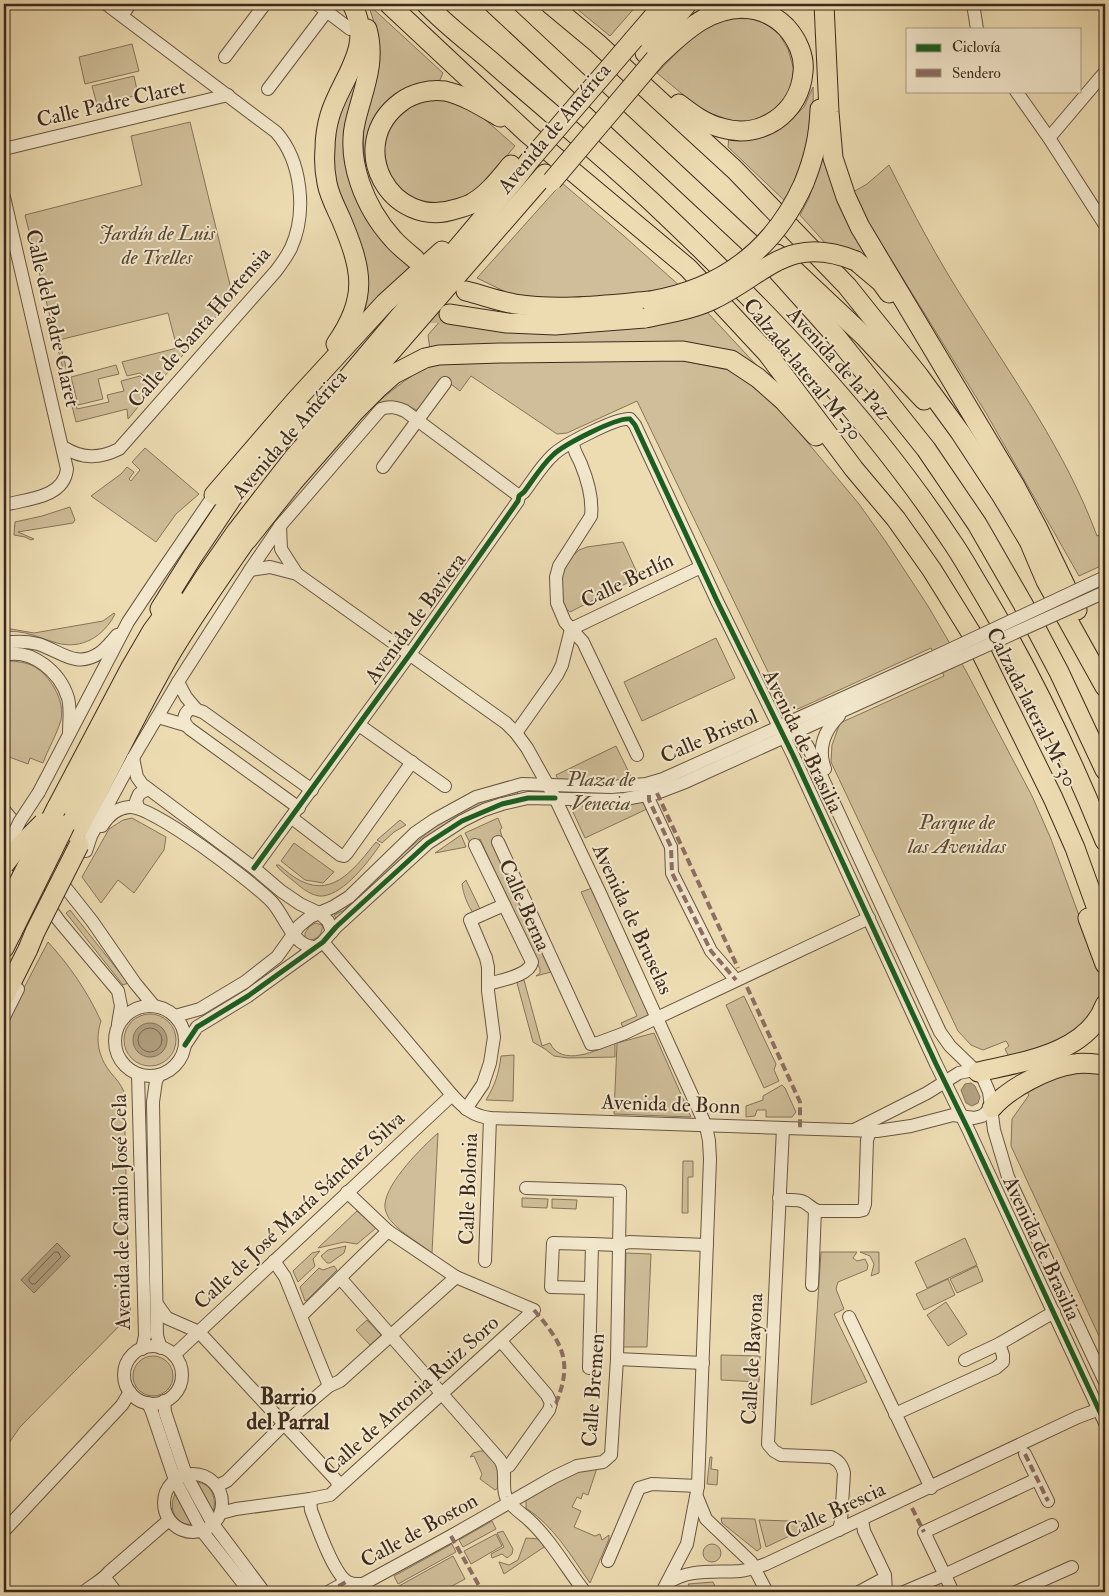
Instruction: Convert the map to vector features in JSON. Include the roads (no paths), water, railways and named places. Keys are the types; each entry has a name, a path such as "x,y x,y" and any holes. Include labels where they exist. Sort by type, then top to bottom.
{"highway":[{"path":"296,400 348,327 357,302 359,274 352,245 327,184 324,148 330,115 354,64 360,37 356,13 352,4"},
{"path":"360,4 371,42 369,78 356,121 353,141 355,164 371,209 393,239 415,259"},
{"name":"Calzada lateral M-30","path":"391,4 526,153 688,268 767,353 854,469 896,519 932,570 973,636 1053,798 1075,848"},
{"name":"Avenida de la Paz","path":"426,4 650,201 721,268 808,358 868,428 901,470 951,540 1006,630 1037,688 1084,787 1105,841"},
{"name":"Avenida de la Paz","path":"494,4 767,259 834,334 926,449 977,524 1023,604 1059,672 1105,770"},
{"path":"550,4 597,43 696,117 711,125 737,131 752,131 775,122 786,113 794,102 801,85 803,71 802,56 797,42 790,31 782,22 750,8 722,11 708,16 651,56"},
{"path":"526,153 460,96 444,91 426,91 408,97 392,109 379,128 375,145 376,168 388,189 406,205 425,213 447,212 472,204 488,192 526,153 602,61 634,39 664,4"},
{"name":"Avenida de América","path":"4,912 72,834 138,684 160,645 241,525 295,456 320,428 342,408 494,233 548,177 651,56 687,4"},
{"path":"651,56 682,23 708,4"},
{"path":"817,9 834,158 846,197 860,227 1038,529 1062,581 1088,630 1096,668"},
{"path":"449,314 507,323 555,325 647,309 711,283 742,264 758,250 785,219 804,183 814,157 819,130 820,106 817,9"},
{"path":"597,43 735,170 847,286 920,376 960,432 1029,541 1046,581"},
{"name":"Avenida de América","path":"548,177 626,78 651,56"},
{"path":"557,63 596,86 656,140 864,336 929,406 997,502 1030,559 1046,581 1105,687"},
{"path":"214,495 296,400 385,304 441,252 512,176 526,153"},
{"name":"Avenida de América","path":"72,834 131,667 152,631 167,613 204,556 246,497 513,182 526,153"},
{"path":"466,291 514,304 683,310 710,301 733,289 776,260 808,252 828,252 856,260 881,282 969,409"},
{"path":"152,631 160,608 238,489 373,331"},
{"path":"246,540 293,482 355,411 377,389 394,374 425,358 439,355 500,352 683,351 731,360 765,384 784,401 821,442 854,469"},
{"path":"4,972 20,945 35,932 72,834 107,776 140,708 172,652 210,591 342,408"},
{"path":"985,662 992,700 1022,758 1061,848 1105,964"},
{"path":"4,865 14,852 72,834"},
{"path":"1075,848 1105,905"},
{"path":"1075,848 1105,932"},
{"path":"4,997 20,945"},
{"path":"976,1071 1021,1064 1060,1050 1090,1029 1105,1005"},
{"path":"992,1108 1012,1090 1044,1074 1073,1064 1089,1063 1105,1066"}],"street":[{"name":"Calle de Santa Hortensia","path":"63,447 70,452 97,457 106,456 119,449 286,258 292,246 300,212 296,171 287,148 276,132 106,4"},
{"path":"120,13 126,10 130,4"},
{"path":"225,57 265,4"},
{"path":"973,4 977,28"},
{"path":"268,89 322,7 350,29"},
{"path":"1049,138 1105,72"},
{"path":"1017,92 1105,225"},
{"name":"Calle Padre Claret","path":"4,149 228,96"},
{"name":"Calle del Padre Claret","path":"4,197 63,447"},
{"path":"383,467 445,383"},
{"path":"72,834 91,836 133,758 178,682 250,570 280,526 381,409 388,406 405,411 519,496"},
{"name":"Avenida de Baviera","path":"254,868 296,813 410,654 518,501 519,496 550,457 573,442 618,420 627,418"},
{"name":"Avenida de Brasilia","path":"627,418 633,421 635,425 945,1082"},
{"name":"Calle Berlín","path":"516,732 558,675 571,629 562,616 557,604 556,577 559,566 591,516 592,508 591,493 574,450 573,442"},
{"path":"4,505 44,495 58,488 63,483 67,473 63,447"},
{"path":"4,853 20,821 39,792 128,622 214,495"},
{"path":"270,568 266,564 266,553 276,547 281,549 280,526"},
{"name":"Avenida de Bruselas","path":"281,549 297,574 516,732 555,798 706,1126 710,1159 698,1492 687,1544 665,1588"},
{"name":"Calle Berlín","path":"571,629 701,567"},
{"name":"Avenida de Bruselas","path":"250,570 270,568 297,574"},
{"path":"798,732 844,711 1105,577"},
{"path":"935,663 1105,592"},
{"path":"4,643 18,641 40,645 67,658 85,660 101,652 128,622"},
{"name":"Calle Bristol","path":"571,629 584,642 637,755"},
{"path":"4,655 11,653 31,657 46,665 58,677 68,699 69,734"},
{"name":"Calle Bristol","path":"319,912 333,907 349,897 415,833 476,797 522,784 611,787 646,784 679,773 781,732 935,663"},
{"path":"178,682 186,697 196,709 312,790"},
{"path":"185,725 183,718 186,712 191,708 196,709"},
{"name":"Avenida de Brasilia","path":"831,796 821,748 830,725 844,711"},
{"path":"158,717 185,725 296,813 340,855 344,856 412,762"},
{"path":"359,724 445,786"},
{"name":"Avenida de Brasilia","path":"781,732 787,727 798,732 808,747 940,1032 950,1046 976,1071"},
{"name":"Calle Bristol","path":"332,932 428,843 462,820 502,804 528,798 611,800 649,795 683,784 781,732"},
{"path":"133,758 137,777 148,789 300,904 319,912 328,921 332,932 319,944 248,996 197,1027 185,1045"},
{"path":"138,808 136,801 139,794 148,789"},
{"name":"Calle Bristol","path":"649,795 649,800 670,847 672,873 711,951 736,980"},
{"path":"72,834 95,840 110,815 118,809 129,807 138,808 170,824 246,880 271,901 302,943 319,944 466,1109 483,1084 492,1051 493,1024 488,992 486,958 470,920 504,905"},
{"path":"4,810 73,896 135,983 154,1006"},
{"path":"4,1016 20,945 54,921 72,834"},
{"name":"Avenida de Bruselas","path":"498,842 590,1043 596,1044 617,1036 869,918"},
{"name":"Calle Berna","path":"475,845 532,962 532,966 528,970 488,984"},
{"path":"4,847 54,921 118,991 121,1006 114,1043 117,1055 124,1066 138,1074 148,1076 159,1075 176,1065 182,1056 185,1034 175,1016 165,1009 143,1006 126,1015 118,1026"},
{"path":"175,1016 200,1009 245,982 277,957 299,926 319,912"},
{"path":"976,1071 983,1078 989,1092 992,1108 982,1116 974,1118 961,1115 945,1082 959,1073 976,1071"},
{"name":"Avenida de Camilo José Cela","path":"138,1074 145,1336 142,1349"},
{"name":"Avenida de Camilo José Cela","path":"159,1075 156,1081 153,1102 157,1336 161,1348"},
{"name":"Avenida de Bonn","path":"849,1131 927,1093 945,1082"},
{"name":"Calle de José María Sánchez Silva","path":"174,1355 452,1095"},
{"name":"Avenida de Brasilia","path":"992,1108 996,1140 1008,1177 1105,1382"},
{"name":"Avenida de Bonn","path":"466,1109 477,1116 490,1118 870,1132 900,1128 946,1116 961,1115"},
{"name":"Avenida de Brasilia","path":"961,1115 1054,1312 1102,1408 1105,1423"},
{"name":"Calle Bolonia","path":"485,1261 490,1118"},
{"name":"Calle de Bayona","path":"783,1128 768,1444 781,1455 831,1457 842,1466 844,1473 839,1530"},
{"path":"779,1198 801,1201 815,1210 859,1211 865,1207 870,1132"},
{"name":"Calle Bremen","path":"509,1502 577,1466 603,1462 611,1455 617,1359 620,1191 526,1188"},
{"path":"217,1486 227,1481 284,1424 329,1386 340,1382 456,1277 388,1231 348,1192"},
{"path":"812,1285 815,1210"},
{"path":"302,1315 388,1231"},
{"path":"590,1288 552,1287 553,1243 618,1245 629,1242 707,1245"},
{"path":"589,1368 592,1244"},
{"path":"274,1261 285,1277 302,1315 329,1386"},
{"name":"Calle de Antonia Ruiz Soro","path":"221,1513 236,1508 310,1500 330,1495 534,1310 456,1277"},
{"path":"341,1279 492,1449 504,1467 505,1493 509,1502 530,1520 549,1542 585,1592"},
{"path":"157,1304 167,1318 199,1332 336,1480 339,1486"},
{"path":"965,1360 998,1344 1054,1312"},
{"path":"849,1316 931,1488"},
{"path":"501,1341 547,1395 551,1403 549,1410 508,1466 504,1467"},
{"path":"895,1414 996,1368 1003,1362 1003,1355 998,1344"},
{"path":"161,1348 174,1355 181,1367 180,1385 176,1392 164,1401 155,1404 148,1403 139,1400 130,1392 125,1378 125,1369 129,1361 142,1349 161,1348"},
{"path":"617,1359 703,1363"},
{"path":"4,1531 122,1405 130,1392"},
{"path":"164,1401 180,1478 264,1592"},
{"path":"148,1403 202,1531 250,1592"},
{"name":"Calle Brescia","path":"665,1588 681,1575 740,1571 755,1568 1102,1408"},
{"path":"1025,1454 1048,1501"},
{"path":"196,1474 205,1476 217,1486 222,1499 221,1513 213,1524 202,1531 192,1532 182,1530 169,1520 164,1507 164,1497 168,1488 180,1478 196,1474"},
{"path":"953,1592 924,1532 1037,1479"},
{"path":"608,1561 639,1488 652,1484 698,1492 706,1518 755,1568 767,1592"},
{"name":"Calle de Boston","path":"310,1500 311,1510 334,1565 346,1582 356,1585 372,1580 509,1502"},
{"path":"84,1592 105,1578 109,1572 169,1520"},
{"path":"862,1520 864,1531 885,1578 886,1592"},
{"path":"904,1592 1052,1525"},
{"path":"1016,1592 1072,1567"},
{"path":"105,1578 116,1592"},
{"path":"859,1592 885,1578"},
{"name":"Calle de Boston","path":"328,1592 346,1582"}],"water":[{"path":"150,1023 157,1024 162,1028 166,1033 166,1047 162,1052 157,1056 150,1057 143,1056 138,1052 134,1047 133,1040 134,1033 138,1028 143,1024"},
{"path":"971,1083 975,1086 980,1097 978,1103 972,1106 966,1103 961,1090 965,1084"},
{"path":"57,1243 70,1256 34,1293 21,1280"}],"tunnel":[{"path":"373,331 393,319 409,314 449,314"}],"district":[{"name":"Barrio del Parral","path":"288,1408"}],"park label":[{"name":"Jardín de Luis de Trelles","path":"157,245"},
{"name":"Plaza de Venecia","path":"601,791"},
{"name":"Parque de las Avenidas","path":"957,834"}]}
